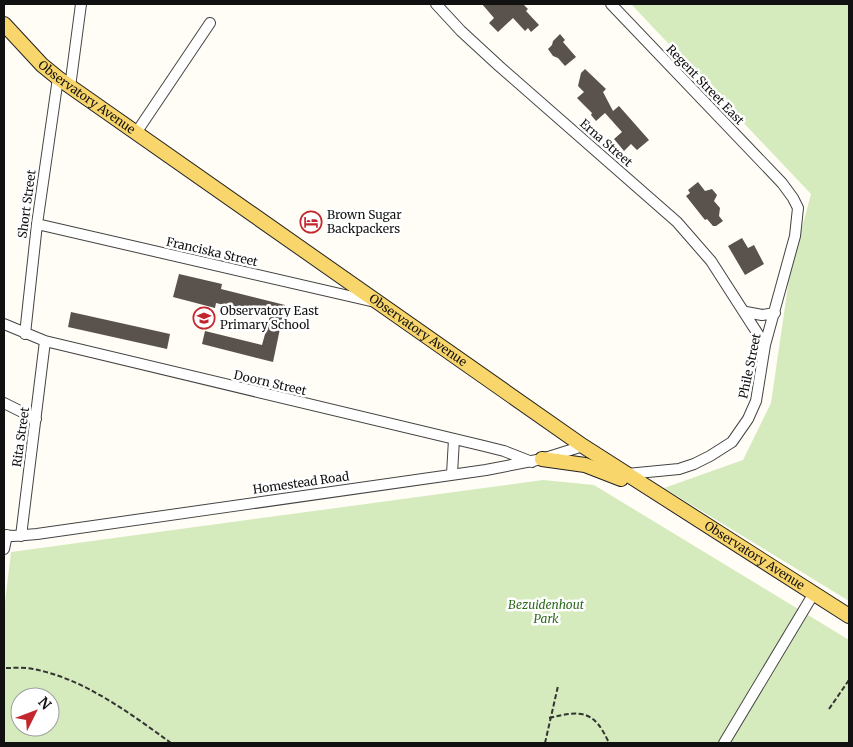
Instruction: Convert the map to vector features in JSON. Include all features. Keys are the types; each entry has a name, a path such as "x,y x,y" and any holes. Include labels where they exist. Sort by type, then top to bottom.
{"main road":[{"name":"Observatory Avenue","path":"4,24 42,65 70,87 583,446 849,616"},
{"path":"537,460 585,465 652,491"}],"street":[{"path":"70,87 81,4"},
{"name":"Erna Street","path":"436,4 461,31 499,66 677,222 711,262 766,344"},
{"name":"Regent Street East","path":"611,4 782,183"},
{"path":"136,133 210,23"},
{"name":"Short Street","path":"24,334 37,224 58,78"},
{"name":"Phile Street","path":"626,474 679,469 710,456 732,442 748,419 756,401 766,344 795,236 798,208 782,183"},
{"name":"Franciska Street","path":"37,224 381,304"},
{"path":"746,312 762,315 775,313"},
{"name":"Doorn Street","path":"4,324 45,342 537,460"},
{"name":"Rita Street","path":"21,536 45,342"},
{"path":"4,403 36,419"},
{"path":"452,474 454,440"},
{"name":"Homestead Road","path":"5,535 21,536 452,474 537,460 583,446"},
{"path":"4,548 5,535"},
{"path":"724,743 814,593"}],"path":[{"path":"6,668 32,668 77,684 107,699 171,743"},
{"path":"829,709 849,680"},
{"path":"545,743 558,686"},
{"path":"550,718 572,713 584,714 598,725 609,743"}],"green space":[{"path":"631,4 849,4 849,601 664,488 743,460 771,403 790,272 811,194"},
{"name":"Bezuidenhout Park","path":"543,480 594,485 849,640 849,743 4,743 4,610 11,552"}],"building":[{"path":"482,4 523,4 528,9 526,11 539,25 531,32 528,28 525,31 513,18 498,32 489,23 494,18"},
{"path":"560,34 565,40 563,42 576,57 565,66 548,49"},
{"path":"585,69 606,89 603,92 613,111 619,106 649,140 637,150 631,144 624,151 614,139 622,132 605,113 596,121 591,115 592,113 577,98 584,92 578,86 581,73"},
{"path":"698,182 705,191 712,189 717,195 714,201 720,208 719,216 723,221 716,226 713,226 707,219 705,220 686,196 690,193 688,190"},
{"path":"742,238 748,248 754,245 764,264 745,275 728,246"},
{"path":"179,274 222,284 221,289 285,305 273,362 202,344 205,331 262,345 270,316 216,303 215,308 173,297"},
{"path":"71,312 170,334 167,349 68,327"}],"place":[{"name":"Brown Sugar Backpackers","path":"311,222"},
{"name":"Observatory East Primary School","path":"204,318"}]}
